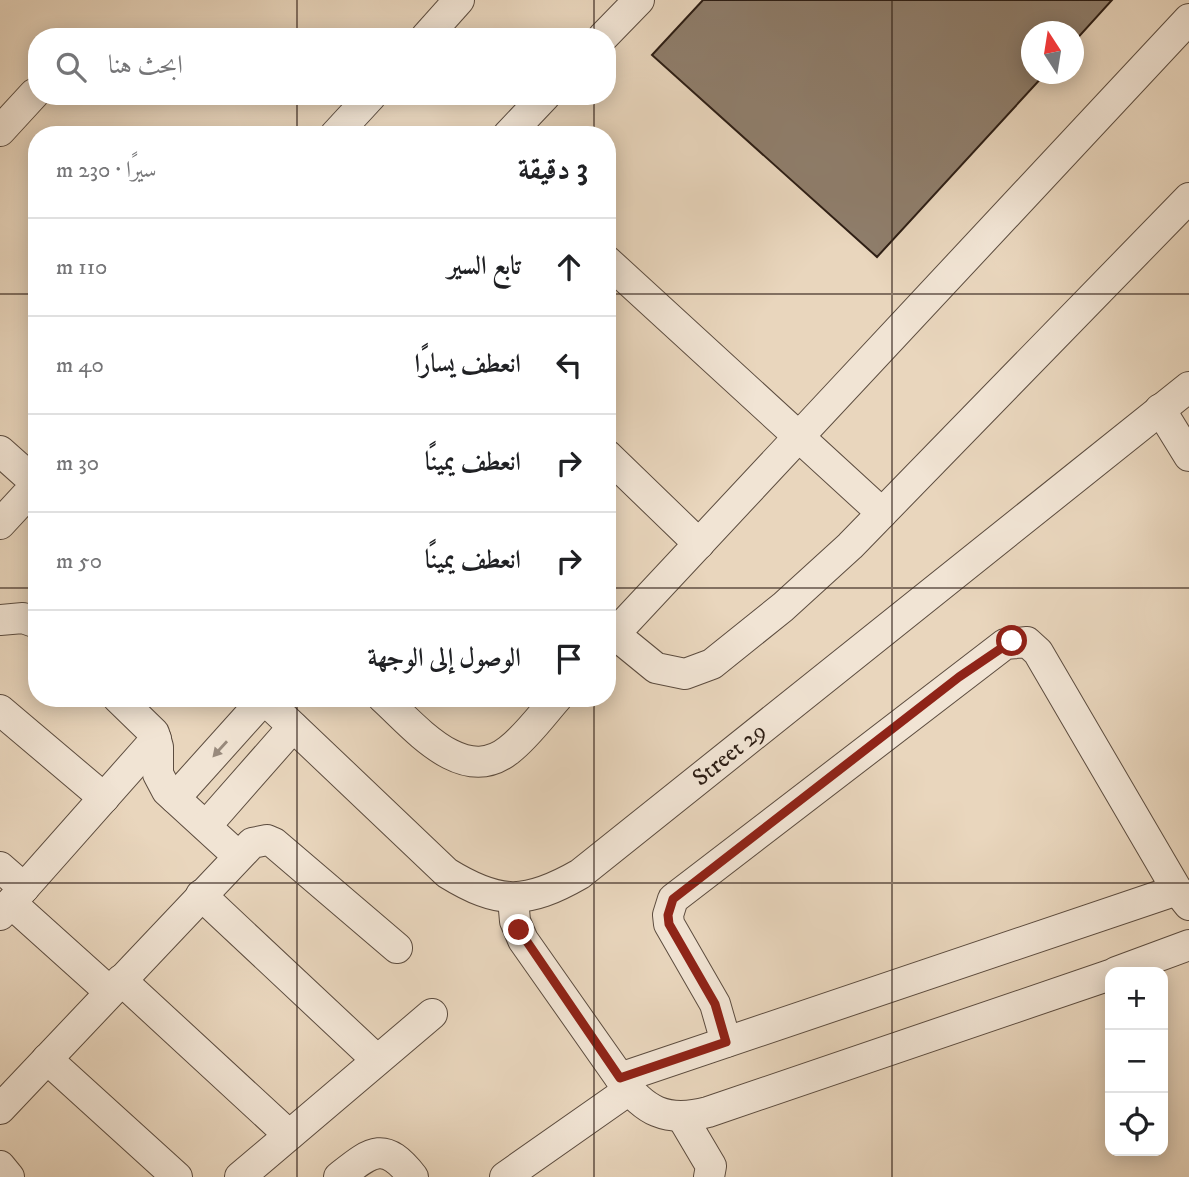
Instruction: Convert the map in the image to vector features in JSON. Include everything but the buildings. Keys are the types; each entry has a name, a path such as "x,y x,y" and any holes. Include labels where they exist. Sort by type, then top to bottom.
{"street":[{"path":"434,28 459,0"},
{"path":"454,28 480,0"},
{"path":"612,28 639,0"},
{"path":"616,628 699,544 1189,19"},
{"path":"0,131 28,101"},
{"path":"343,126 363,105"},
{"path":"364,126 384,105"},
{"path":"517,126 536,105"},
{"path":"616,640 656,668 685,674 712,664 783,607 881,513 1189,198"},
{"path":"616,269 881,513"},
{"name":"Street 29","path":"272,707 447,873 478,892 513,898 548,892 580,874 1189,387"},
{"path":"1160,409 1189,456"},
{"path":"0,451 28,469"},
{"path":"616,464 699,544"},
{"path":"0,499 28,476"},
{"path":"0,524 28,480"},
{"path":"0,620 28,620"},
{"path":"514,1174 624,1084 726,1042 1183,897 1038,652 1027,642 1012,641 959,677 673,899 668,915 669,924 715,1004 726,1042"},
{"path":"127,707 150,729 156,739 158,774 175,798 238,856"},
{"path":"175,798 256,707"},
{"path":"393,707 449,755 472,762 496,758 507,752 549,707"},
{"path":"0,710 104,798"},
{"path":"206,826 293,727"},
{"path":"12,902 156,739"},
{"path":"0,1109 252,843 267,840 274,843 397,948"},
{"path":"0,867 12,902 116,986 289,1135"},
{"path":"201,895 377,1060"},
{"path":"513,898 515,920 523,940 624,1084 645,1106 669,1116 682,1117 732,1104 1105,977"},
{"path":"1130,967 1189,945"},
{"path":"240,1177 432,1014"},
{"path":"47,1059 177,1177"},
{"path":"682,1117 711,1166 709,1177"},
{"path":"339,1177 364,1157 380,1152 398,1158 413,1177"},
{"path":"0,1166 9,1177"}],"route":[{"path":"519,930 523,940 620,1078 726,1042 715,1004 669,924 668,915 673,899 959,677 1012,641"}]}
